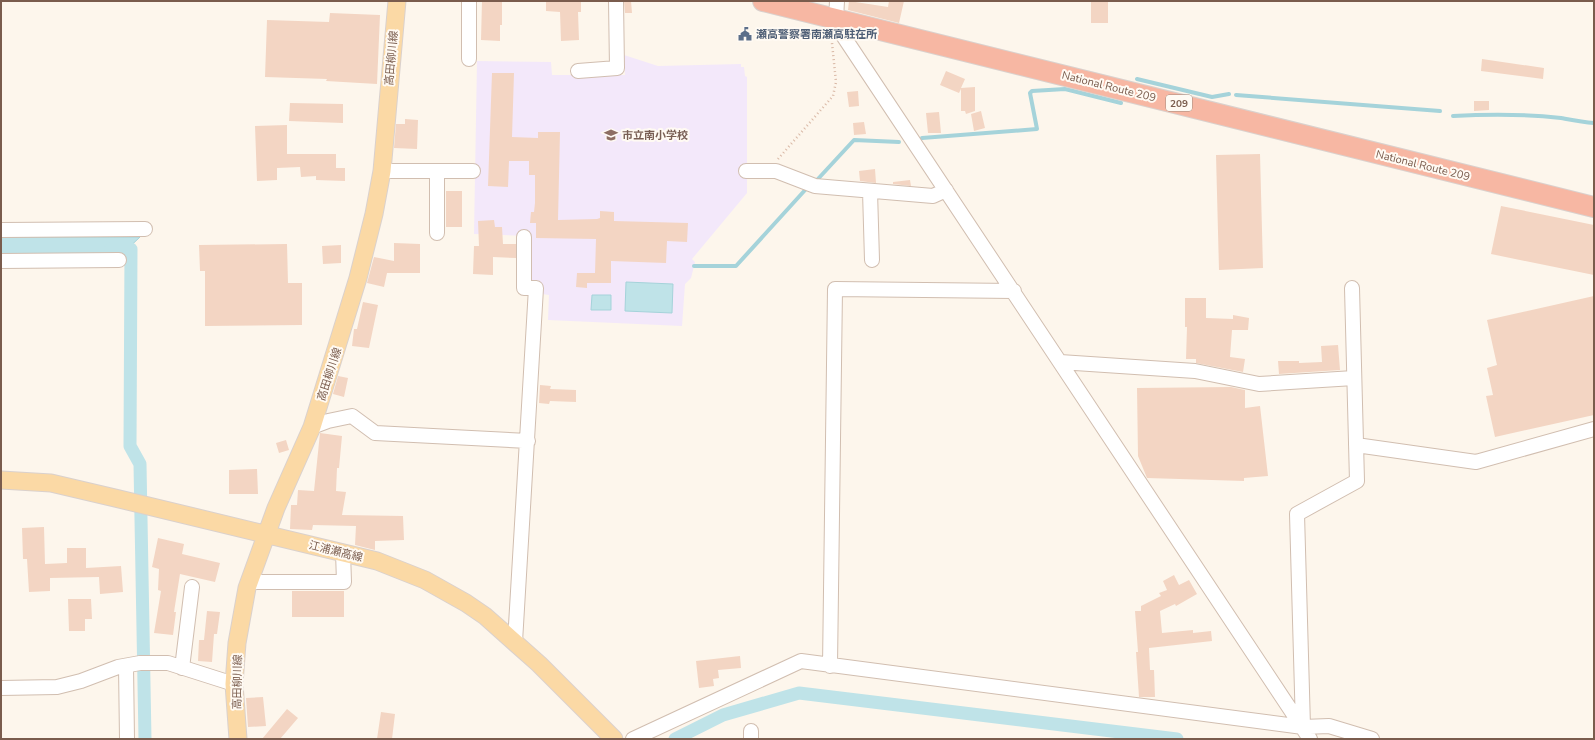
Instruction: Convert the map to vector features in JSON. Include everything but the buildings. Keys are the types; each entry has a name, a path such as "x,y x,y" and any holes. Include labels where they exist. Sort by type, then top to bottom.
{"highway":[{"name":"National Route 209","path":"763,1 1594,207"}],"main road":[{"name":"高田柳川線","path":"238,739 234,684 237,643 250,582 276,508 312,427 358,278 374,214 382,171 397,1"},
{"name":"江浦瀬高線","path":"1,480 51,483 171,511 377,561 425,580 446,591 485,616 515,642 614,739"}],"street":[{"path":"469,1 469,59"},
{"path":"578,71 617,68 616,1"},
{"path":"835,19 838,28 846,41 1014,291 1307,734"},
{"path":"382,171 473,171"},
{"path":"437,171 437,233"},
{"path":"746,171 776,171 814,186 933,196 946,190"},
{"path":"870,191 872,260"},
{"path":"1,230 145,229"},
{"path":"515,642 536,288 524,288 524,237"},
{"path":"1,261 119,260"},
{"path":"1307,734 1297,514 1357,481 1352,288"},
{"path":"830,666 835,289 1014,291"},
{"path":"1060,362 1195,371 1259,384 1354,378"},
{"path":"312,427 328,421 352,416 375,433 528,441"},
{"path":"1356,445 1476,462 1594,429"},
{"path":"250,582 344,582 343,552"},
{"path":"182,668 192,587"},
{"path":"633,739 801,661 1307,734 1329,726 1372,739"},
{"path":"1,688 57,687 140,663 168,663 234,684"},
{"path":"122,667 127,739"}],"path":[{"path":"768,170 833,96 836,82 835,19"}],"shaded area":[{"name":"市立南小学校","path":"624,55 658,66 741,64 741,67 744,67 745,76 747,77 747,193 692,259 695,262 691,278 685,284 682,326 548,320 549,295 542,294 527,285 528,236 474,234 477,61 551,62 552,75 625,75"}],"water":[{"path":"1,237 140,237 121,255 1,256"},
{"path":"626,282 673,284 672,313 625,311"},
{"path":"592,295 611,295 611,310 591,310"}],"waterway":[{"path":"1137,79 1212,97 1229,94"},
{"path":"922,138 1037,129 1030,93 1032,91 1065,89 1121,103"},
{"path":"1236,95 1440,111"},
{"path":"1453,116 1534,116 1594,123"},
{"path":"817,180 854,140 899,142"},
{"path":"694,266 736,266 806,189"},
{"path":"111,249 131,249 130,446 140,464 145,739"},
{"path":"675,739 723,715 799,693 1177,739"}],"place":[{"name":"瀬高警察署南瀬高駐在所","path":"745,34"},
{"name":"市立南小学校","path":"611,135"}]}
